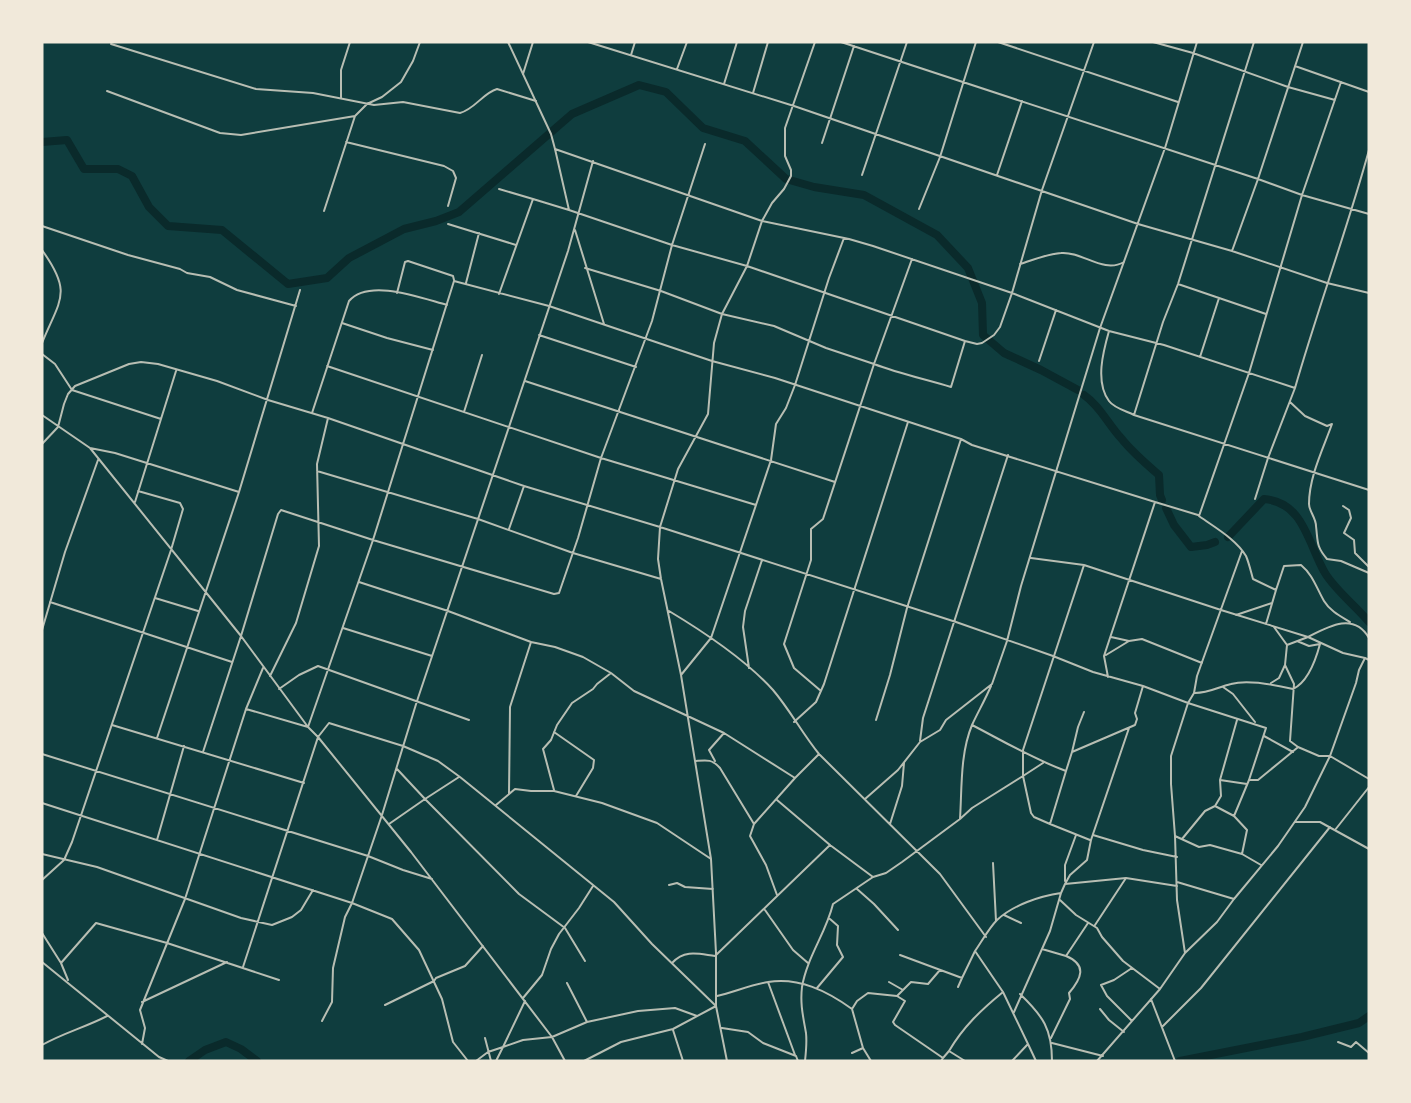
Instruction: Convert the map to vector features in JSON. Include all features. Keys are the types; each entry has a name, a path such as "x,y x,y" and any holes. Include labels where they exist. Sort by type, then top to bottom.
{"street":[{"path":"341,99 340,70 350,42"},
{"path":"324,211 355,116 367,104 382,97 401,82 413,61 420,42"},
{"path":"508,42 550,134 569,210"},
{"path":"523,74 533,42"},
{"path":"588,42 794,106 1138,224 1232,251 1327,283 1369,293"},
{"path":"632,55 635,42"},
{"path":"677,69 687,42"},
{"path":"724,84 736,42"},
{"path":"753,93 768,42"},
{"path":"727,1061 716,1006 711,859 681,675 661,579 658,558 660,527 674,480 708,414 712,361 722,314 747,266 762,221 790,176 791,170 785,156 784,128 794,106 815,42"},
{"path":"841,42 1215,164 1302,195 1369,214"},
{"path":"862,176 907,42"},
{"path":"919,209 940,157 976,42"},
{"path":"998,42 1178,102"},
{"path":"499,189 672,245 747,266 824,294 978,344 994,335 1000,327 1042,190 1094,42"},
{"path":"1153,42 1193,53 1288,87 1335,100"},
{"path":"960,819 963,767 972,725 992,684 1007,641 1021,586 1100,328 1165,148 1197,42"},
{"path":"1134,415 1254,42"},
{"path":"1232,251 1303,42"},
{"path":"111,44 256,89 291,90 367,104 403,102 460,113 467,111 491,91 497,89 536,101"},
{"path":"822,143 854,46"},
{"path":"1295,66 1369,92"},
{"path":"1199,516 1249,373 1302,195 1341,82"},
{"path":"107,91 220,133 241,135 355,116"},
{"path":"997,175 1022,101"},
{"path":"346,142 444,166 453,171 456,183 448,206"},
{"path":"203,752 281,510 373,540 557,594 559,592 589,505 601,458 646,338 672,245 705,144"},
{"path":"555,149 762,221 844,238 912,259 1012,293 1108,331 1157,343 1295,388"},
{"path":"1255,499 1295,388 1327,283 1353,209 1369,151"},
{"path":"322,1021 332,1002 333,968 345,916 352,903 382,815 417,700 525,381 593,161"},
{"path":"499,294 533,199"},
{"path":"448,224 516,245"},
{"path":"42,226 128,255 180,269 186,273 210,277 237,290 296,306"},
{"path":"574,228 604,324"},
{"path":"465,284 479,233"},
{"path":"681,675 711,638 771,460 776,424 786,408 795,385 844,238"},
{"path":"42,250 56,269 62,286 58,304 42,343"},
{"path":"1020,264 1062,253 1107,265 1119,265 1124,262"},
{"path":"821,691 794,668 784,644 811,560 811,529 822,519 912,259"},
{"path":"397,293 405,262 408,261 453,276 454,280 465,284 549,306 712,361 795,385 961,439 972,445 1199,516 1236,544 1247,558 1253,579 1276,590"},
{"path":"585,268 661,291 722,314 774,326 826,348 909,377 930,380 951,387 965,341"},
{"path":"308,727 373,540 454,280"},
{"path":"1178,284 1266,314"},
{"path":"312,413 349,301 358,293 371,289 447,305"},
{"path":"157,738 239,492 300,290"},
{"path":"1200,357 1219,298"},
{"path":"1039,361 1056,310"},
{"path":"342,322 387,338 432,350"},
{"path":"1108,331 1100,372 1109,401 1116,407 1134,415 1369,490"},
{"path":"539,335 636,367"},
{"path":"42,354 55,364 72,390 161,419"},
{"path":"464,412 482,355"},
{"path":"42,444 58,427 64,404 72,390 86,380 129,364 141,362 177,369 217,381 524,486 956,622 1237,720 1256,723 1266,728 1248,784 1234,816"},
{"path":"327,366 601,458 756,505"},
{"path":"135,502 177,369"},
{"path":"525,381 835,482"},
{"path":"1290,402 1305,416 1327,426 1332,424 1315,471 1309,506 1316,523 1316,540 1320,550 1327,560 1341,561 1369,573"},
{"path":"42,416 90,448 135,502 241,636 308,727 318,736 432,879 552,1037 565,1061"},
{"path":"270,676 300,611 319,546 316,471 328,418"},
{"path":"794,722 816,702 821,691 908,422"},
{"path":"876,720 907,608 961,439"},
{"path":"90,448 101,449 239,492"},
{"path":"865,799 904,763 923,735 921,726 923,718 956,622 1008,455"},
{"path":"42,630 65,552 98,460"},
{"path":"316,471 478,519 573,553 661,579"},
{"path":"508,530 524,486"},
{"path":"42,880 64,860 97,771 171,550 182,505 138,491"},
{"path":"1108,676 1104,656 1155,502"},
{"path":"1343,506 1349,510 1351,518 1344,533 1354,540 1355,553 1369,567"},
{"path":"1185,953 1177,884 1171,756 1242,551"},
{"path":"1030,558 1084,565 1308,637 1343,653 1369,660"},
{"path":"749,668 743,627 762,561"},
{"path":"1084,565 1023,750 1023,776 1031,813 1034,817 1091,840"},
{"path":"1266,624 1284,566 1301,565 1311,573 1325,603 1335,614 1360,626 1369,638"},
{"path":"359,582 448,611 531,642 572,652 610,673 634,691 724,733 795,778"},
{"path":"154,597 198,611"},
{"path":"50,602 232,662"},
{"path":"1236,615 1272,603"},
{"path":"669,611 711,638 772,689 788,708 794,722 819,754 940,874 986,937"},
{"path":"1287,645 1323,629 1350,622"},
{"path":"1270,684 1279,678 1285,665 1287,645 1274,627"},
{"path":"343,628 433,656"},
{"path":"1111,637 1129,641 1142,639 1202,663"},
{"path":"1104,656 1129,641"},
{"path":"1297,641 1309,646 1320,644"},
{"path":"508,794 510,707 531,642"},
{"path":"1194,693 1206,693 1234,683 1270,684 1293,689 1300,686 1317,657 1320,644"},
{"path":"1097,1061 1160,989 1185,953 1217,922 1295,822 1330,756 1365,658"},
{"path":"1285,665 1294,684 1290,741 1319,756 1330,756 1369,779"},
{"path":"279,689 290,680 318,666 469,720"},
{"path":"142,1044 145,1028 140,1010 142,1002 185,899 246,709 264,668"},
{"path":"554,791 543,749 551,740 572,703 593,689 610,673"},
{"path":"920,742 940,730 946,720 992,684"},
{"path":"1072,752 1135,725 1137,719 1135,713 1143,686"},
{"path":"1223,687 1233,694 1256,723"},
{"path":"246,709 308,727"},
{"path":"1050,824 1084,712"},
{"path":"1182,839 1204,812 1215,806 1221,796 1220,780 1237,720"},
{"path":"243,967 318,736 329,723 403,746 438,761 460,777 614,902 716,1006"},
{"path":"112,724 304,783"},
{"path":"972,725 1044,763 1066,771"},
{"path":"1013,1014 1042,949 1065,884 1070,875 1087,860 1092,835 1129,728"},
{"path":"554,732 594,760 593,768 576,796"},
{"path":"724,733 709,750 754,824"},
{"path":"1264,736 1293,752"},
{"path":"157,840 184,746"},
{"path":"1249,780 1258,780 1298,747"},
{"path":"42,754 368,856 432,879"},
{"path":"778,896 766,865 750,836 754,824 819,754"},
{"path":"696,761 715,761"},
{"path":"890,825 902,786 904,763"},
{"path":"805,1061 806,1033 800,1008 802,984 808,963 830,919 836,900 873,877 886,873 982,801 1044,763"},
{"path":"397,769 519,894 565,928 585,962"},
{"path":"389,824 460,777"},
{"path":"1220,780 1248,784"},
{"path":"1335,830 1369,787"},
{"path":"496,805 515,789 554,791 576,796 657,823 711,859"},
{"path":"777,800 830,845 873,877"},
{"path":"42,803 383,914 397,924 419,950 442,999 453,1042 468,1061"},
{"path":"1215,806 1234,816 1247,830 1242,854"},
{"path":"1295,822 1315,821 1369,849"},
{"path":"1162,1027 1201,988 1330,827"},
{"path":"1065,884 1065,866 1076,834"},
{"path":"1092,835 1143,850 1177,856"},
{"path":"1175,836 1199,847 1210,845 1242,854 1261,865"},
{"path":"715,956 830,845"},
{"path":"42,854 97,867 185,899 272,926 301,910 313,890"},
{"path":"993,863 996,921"},
{"path":"1065,884 1126,878 1177,884 1234,899"},
{"path":"1094,926 1126,878"},
{"path":"669,885 677,883 685,887 713,889"},
{"path":"496,1061 524,1000 544,972 551,949 593,886"},
{"path":"857,889 898,930"},
{"path":"958,987 975,951 996,921 1008,911 1047,895 1061,893"},
{"path":"1060,900 1094,926 1123,961 1160,989"},
{"path":"765,909 793,950 808,963"},
{"path":"1004,915 1021,923"},
{"path":"817,988 843,957 837,945 838,926 830,919"},
{"path":"61,963 96,923 167,943 279,980"},
{"path":"1066,956 1088,923"},
{"path":"42,933 61,963 69,983"},
{"path":"386,1005 436,978 465,966 483,946"},
{"path":"1042,949 1074,959 1081,973 1079,981 1069,993 1070,999 1051,1038"},
{"path":"975,951 1003,992 1036,1061"},
{"path":"672,963 690,952 715,956"},
{"path":"900,955 962,978"},
{"path":"42,962 142,1044 168,1061"},
{"path":"142,1002 227,962"},
{"path":"1132,968 1114,980 1101,985 1107,996 1132,1021"},
{"path":"897,996 911,982 928,984 940,970"},
{"path":"717,996 768,982 802,984 817,988 852,1009 863,1048 872,1061"},
{"path":"768,982 798,1061"},
{"path":"889,982 903,990"},
{"path":"567,983 587,1022"},
{"path":"852,1009 857,1001 868,993 897,996 905,1000 893,1022 895,1026 942,1059 971,1020 1003,992"},
{"path":"1020,994 1041,1016 1051,1038 1052,1061"},
{"path":"1151,999 1176,1060"},
{"path":"584,1061 621,1042 673,1029 716,1006"},
{"path":"476,1061 488,1052 523,1040 552,1037 587,1022 624,1013 675,1008 697,1016"},
{"path":"1100,1009 1124,1032"},
{"path":"42,1045 107,1016"},
{"path":"722,1028 748,1032 763,1043 796,1056"},
{"path":"673,1029 683,1061"},
{"path":"484,1038 491,1061"},
{"path":"1338,1042 1351,1047 1356,1042 1369,1053"},
{"path":"1052,1043 1103,1056"},
{"path":"1012,1061 1028,1044"},
{"path":"852,1053 863,1048"},
{"path":"949,1051 965,1061"}],"waterway":[{"path":"42,142 67,140 84,169 118,169 132,176 149,207 168,226 222,230 288,284 327,278 349,258 404,229 436,221 459,212 572,114 639,85 666,92 703,128 745,141 786,179 814,187 864,195 937,235 968,268 982,303 983,335 1004,353 1078,390"},
{"path":"1084,395 1095,404 1130,448 1159,475 1162,500"},
{"path":"1228,537 1264,499 1288,508 1303,526 1325,573 1369,622"},
{"path":"1166,508 1174,525 1191,547 1215,542"},
{"path":"1180,1061 1302,1037 1359,1023 1369,1016"},
{"path":"189,1061 205,1050 226,1042 241,1049 257,1061"}]}
